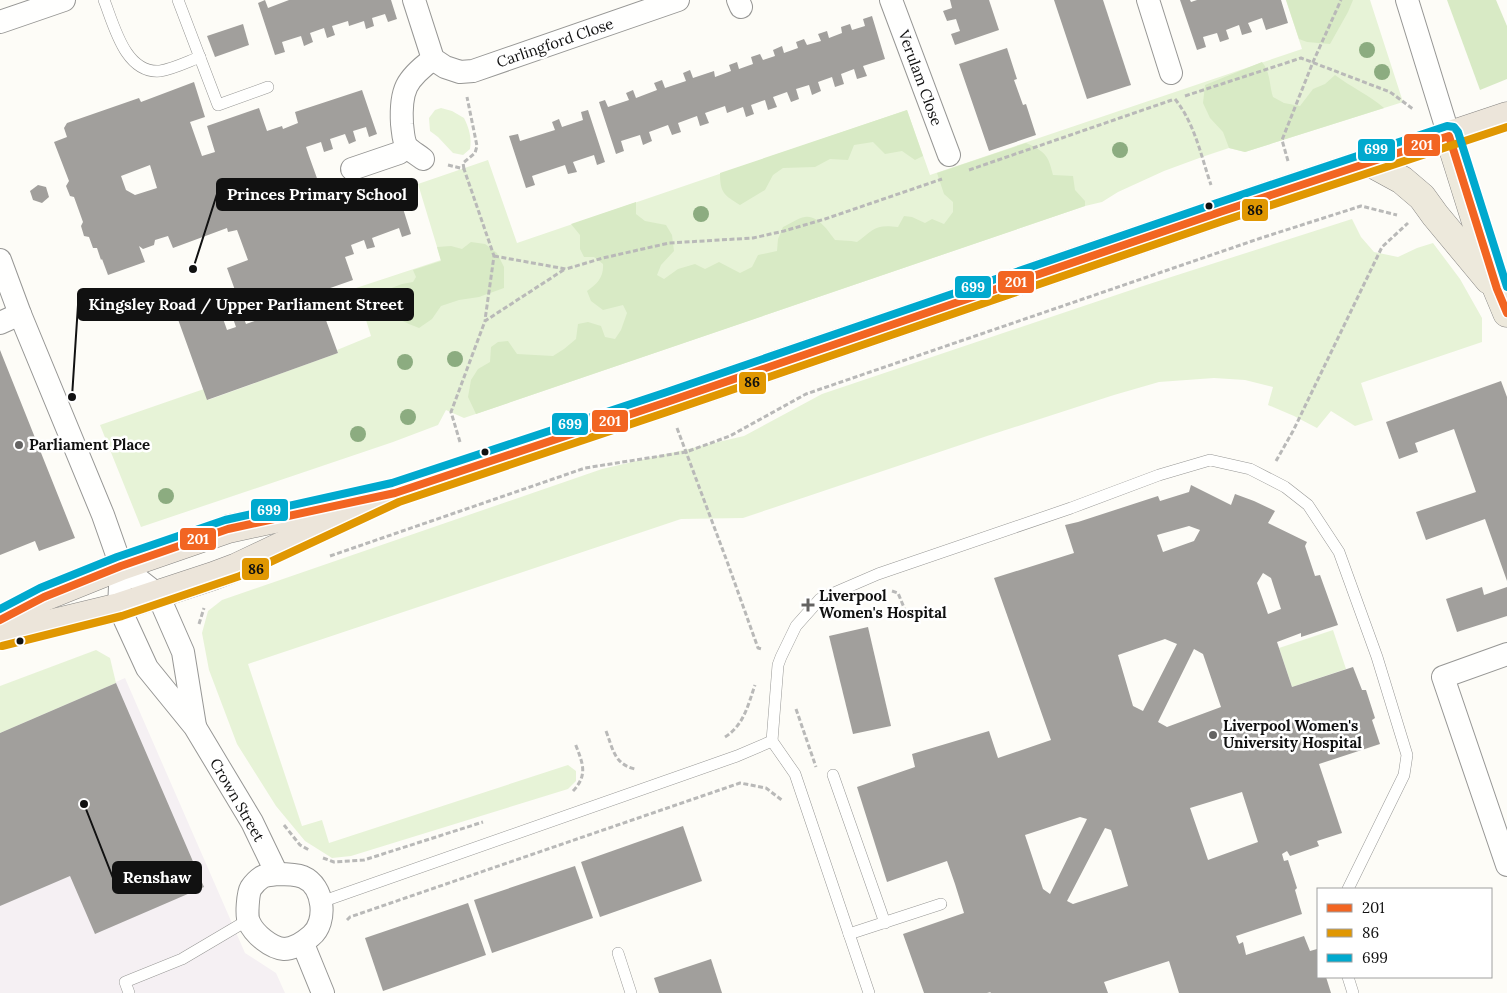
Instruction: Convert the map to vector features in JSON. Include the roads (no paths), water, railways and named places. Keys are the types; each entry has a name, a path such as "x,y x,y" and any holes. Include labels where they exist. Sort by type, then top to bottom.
{"highway":[{"path":"0,620 44,597 121,566 228,529 395,492 667,402 1220,212 1507,116"},
{"path":"0,636 119,607 158,595 237,566 395,492"}],"main road":[{"path":"1450,136 1502,301"},
{"path":"1369,162 1402,180 1422,197 1502,301"}],"street":[{"path":"0,22 64,0"},
{"path":"352,169 399,153 415,153 403,133 401,100 416,71 433,59 414,0"},
{"name":"Carlingford Close","path":"433,59 445,68 460,72 473,71 678,0"},
{"name":"Verulam Close","path":"892,0 949,155"},
{"path":"1148,0 1172,74"},
{"path":"1407,0 1450,136"},
{"path":"0,260 20,314 103,515 121,566 119,607"},
{"path":"0,323 20,314"},
{"path":"121,566 158,595"},
{"name":"Crown Street","path":"158,595 183,652 195,727"},
{"name":"Crown Street","path":"119,607 147,668 195,727 252,822 277,874"},
{"path":"1507,654 1443,677 1507,865"},
{"path":"277,874 288,874 304,878 318,891 321,902 321,919 315,933 303,944 284,949 268,943 255,932 248,920 250,889 263,876 277,874"},
{"path":"303,944 323,993"}],"lane":[{"path":"104,0 127,54 135,64 145,69 158,71 200,57"},
{"path":"178,0 218,105 268,87"},
{"path":"869,993 795,774 772,741 778,665 796,626 820,599 878,574 1071,508 1159,475 1210,460 1250,469 1285,487 1308,505 1339,552 1377,657 1407,755 1404,775 1348,888"},
{"path":"321,902 737,756 772,741"},
{"path":"833,775 885,923"},
{"path":"850,934 941,904"},
{"path":"129,993 125,982 182,959 248,920"},
{"path":"618,952 631,993"},
{"path":"1348,978 1353,993"}],"place":[{"name":"Princes Primary School","path":"193,269"},
{"name":"Kingsley Road / Upper Parliament Street","path":"72,397"},
{"name":"Parliament Place","path":"19,445"},
{"name":"Liverpool Women's Hospital","path":"808,605"},
{"name":"Liverpool Women's University Hospital","path":"1213,735"},
{"name":"Renshaw","path":"84,804"}]}
